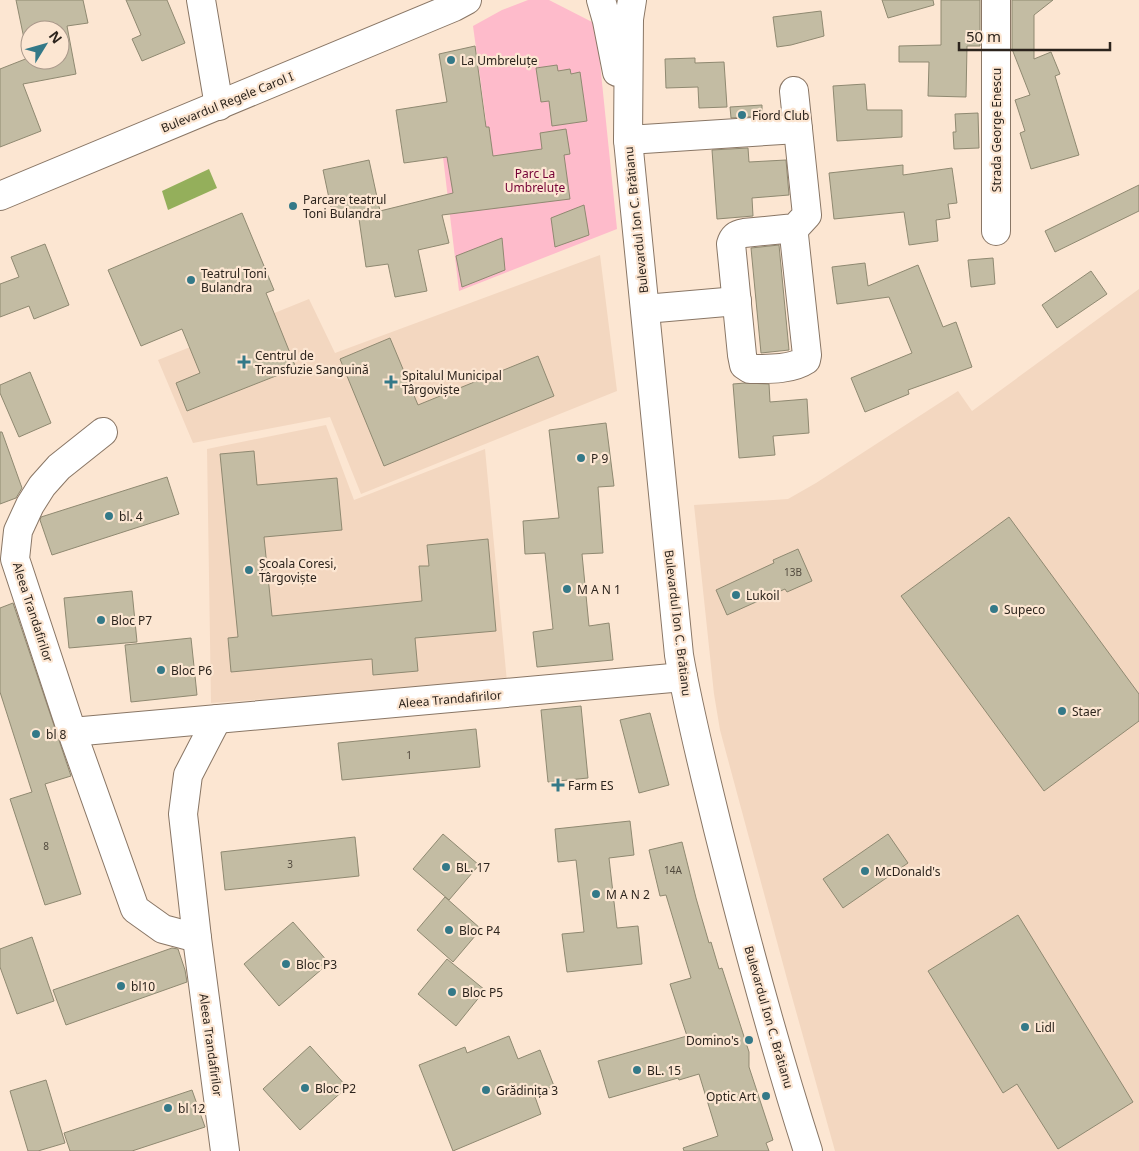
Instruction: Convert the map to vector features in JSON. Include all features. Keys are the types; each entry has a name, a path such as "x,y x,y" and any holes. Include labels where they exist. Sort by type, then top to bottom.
{"street":[{"path":"201,0 219,106"},
{"name":"Bulevardul Regele Carol I","path":"0,196 460,4 481,0"},
{"name":"Bulevardul Ion C. Brătianu","path":"601,0 607,21 628,135 662,494 683,677 689,710 731,878 808,1151"},
{"name":"Bulevardul Ion C. Brătianu","path":"628,135 629,19 632,0"},
{"name":"Strada George Enescu","path":"996,0 996,231"},
{"path":"794,91 807,215 795,228 794,235 808,355 806,360 800,364 750,369 744,365 742,355 731,244 732,238 737,234 795,228"},
{"name":"Bulevardul Ion C. Brătianu","path":"628,135 798,129"},
{"path":"645,309 736,301"},
{"name":"Aleea Trandafirilor","path":"103,432 59,467 42,486 30,505 18,531 15,559 72,732 135,909 163,929 197,938"},
{"name":"Aleea Trandafirilor","path":"72,732 683,677"},
{"name":"Aleea Trandafirilor","path":"217,719 188,775 183,814 225,1151"}],"shaded area":[{"path":"209,169 217,188 168,210 162,191"},
{"name":"Spitalul Municipal Târgoviște","path":"600,255 617,391 361,494 330,417 193,443 158,360 309,299 335,353"},
{"path":"1139,289 1139,1151 835,1151 720,730 714,694 694,505 788,499 816,483 958,391 972,411"},
{"path":"326,425 354,500 485,449 507,682 211,703 207,449"}],"green space":[{"name":"Parc La Umbreluțe","path":"528,0 549,0 596,24 617,229 459,291 440,132 486,121 473,26 502,10"}],"building":[{"path":"16,0 83,0 88,23 70,26 70,20 20,20"},
{"path":"126,0 167,0 185,43 142,61 132,39 141,35"},
{"path":"882,0 933,0 934,5 888,18"},
{"path":"941,0 980,0 980,46 967,46 966,97 928,96 929,62 899,62 899,46 941,45"},
{"path":"1012,0 1053,0 1034,15 1034,59 1051,52 1060,74 1055,76 1079,155 1031,169 1020,133 1025,131 1015,100 1030,95 1012,49"},
{"path":"821,11 824,36 777,47 773,17"},
{"path":"70,42 76,74 23,84 41,131 0,147 0,69 20,61 20,70 70,70"},
{"path":"475,46 486,127 489,127 493,156 542,149 540,133 566,129 570,154 564,155 570,199 442,215 449,243 418,250 427,291 395,297 388,264 366,267 358,212 333,217 323,170 369,160 380,211 453,193 447,157 404,163 396,110 447,102 439,54"},
{"path":"695,58 695,63 724,62 727,107 699,108 698,87 666,88 665,59"},
{"path":"557,65 558,71 570,69 571,74 580,72 587,121 552,126 549,101 541,102 536,68"},
{"path":"865,84 867,110 902,110 902,137 837,141 833,86"},
{"path":"762,105 762,116 731,118 730,107"},
{"path":"978,113 979,148 954,149 953,132 956,132 955,114"},
{"path":"748,148 749,162 786,160 789,195 752,198 753,216 717,219 712,150"},
{"path":"903,165 903,175 952,168 957,203 948,204 950,218 936,220 938,241 909,245 904,212 834,219 829,173"},
{"path":"1139,185 1139,211 1055,252 1045,231"},
{"path":"584,205 589,235 555,247 551,218"},
{"name":"Teatrul Toni Bulandra","path":"242,213 274,290 266,293 296,368 187,411 176,383 200,373 182,329 141,346 108,270"},
{"path":"502,238 505,270 462,287 456,256"},
{"path":"45,244 69,305 34,319 29,306 0,317 0,284 19,277 11,257"},
{"path":"779,245 789,350 761,353 751,248"},
{"path":"993,258 995,284 971,287 968,260"},
{"path":"865,263 868,286 918,265 943,327 956,322 972,367 908,390 909,394 865,412 851,378 912,353 889,297 837,304 832,267"},
{"path":"1091,271 1107,294 1057,328 1042,305"},
{"path":"390,338 418,405 538,356 554,396 384,466 340,359"},
{"path":"30,372 51,423 19,437 0,393 0,385"},
{"path":"733,384 769,384 770,402 807,399 809,433 773,436 775,455 739,458"},
{"name":"M A N 1","path":"606,423 614,486 598,487 603,553 582,554 589,626 609,623 613,660 537,667 533,632 553,629 545,553 525,554 523,521 559,518 549,430"},
{"path":"0,432 2,432 22,488 16,498 0,504"},
{"name":"Școala Coresi, Târgoviște","path":"254,451 257,485 337,478 342,530 264,537 272,616 422,601 419,566 429,566 427,545 488,539 496,631 415,638 418,671 373,675 372,659 231,672 228,638 238,637 220,454"},
{"name":"bl. 4","path":"167,477 179,514 52,555 40,520 41,517"},
{"path":"1009,517 1139,694 1139,721 1044,791 901,596"},
{"path":"798,549 812,581 787,592 785,589 727,615 716,590 774,563 773,560"},
{"name":"Bloc P7","path":"132,591 137,642 69,648 64,598"},
{"path":"13,603 71,776 45,784 81,894 45,905 10,799 32,792 0,692 0,608"},
{"name":"Bloc P6","path":"191,638 197,695 131,702 125,645"},
{"path":"581,706 588,778 548,782 541,710"},
{"path":"650,713 669,785 639,793 620,720"},
{"path":"476,729 480,767 342,780 338,743"},
{"name":"M A N 2","path":"630,821 634,855 609,858 617,928 638,926 642,964 567,972 562,934 584,932 576,860 558,862 555,829"},
{"name":"BL. 17","path":"443,834 479,865 449,900 413,869"},
{"name":"McDonald's","path":"888,834 908,863 843,908 823,879"},
{"path":"355,837 359,876 225,890 221,852"},
{"path":"682,842 709,943 711,942 719,969 722,968 749,1052 749,1067 773,1140 766,1143 769,1151 684,1151 683,1148 718,1136 699,1074 679,1080 678,1078 609,1098 598,1061 687,1036 670,984 691,978 666,895 660,896 649,850"},
{"name":"Bloc P4","path":"445,897 481,929 453,962 417,930"},
{"name":"Lidl","path":"1018,915 1133,1102 1058,1149 1017,1084 1003,1093 928,971"},
{"name":"Bloc P3","path":"293,922 329,963 279,1006 244,964"},
{"path":"32,937 54,1001 17,1014 0,967 0,949"},
{"name":"bl10","path":"172,948 178,949 187,982 66,1025 53,990"},
{"name":"Bloc P5","path":"447,959 485,990 456,1026 418,994"},
{"name":"Grădinița 3","path":"509,1036 518,1059 540,1050 554,1086 534,1094 541,1114 453,1151 419,1065 465,1047 467,1053"},
{"name":"Bloc P2","path":"310,1046 347,1087 300,1130 263,1089"},
{"path":"46,1080 65,1143 38,1151 28,1151 10,1091"},
{"name":"bl 12","path":"192,1090 205,1127 132,1151 70,1151 64,1133"}],"place":[{"name":"La Umbreluțe","path":"451,60"},
{"name":"Fiord Club","path":"742,115"},
{"name":"Parcare teatrul Toni Bulandra","path":"293,206"},
{"name":"Teatrul Toni Bulandra","path":"191,280"},
{"name":"Centrul de Transfuzie Sanguină","path":"244,362"},
{"name":"Spitalul Municipal Târgoviște","path":"391,382"},
{"name":"P 9","path":"581,458"},
{"name":"bl. 4","path":"109,516"},
{"name":"Școala Coresi, Târgoviște","path":"249,570"},
{"name":"M A N 1","path":"567,589"},
{"name":"Lukoil","path":"736,595"},
{"name":"Supeco","path":"994,609"},
{"name":"Bloc P7","path":"101,620"},
{"name":"Bloc P6","path":"161,670"},
{"name":"Staer","path":"1062,711"},
{"name":"bl 8","path":"36,734"},
{"name":"Farm ES","path":"558,785"},
{"name":"BL. 17","path":"446,867"},
{"name":"McDonald's","path":"865,871"},
{"name":"M A N 2","path":"596,894"},
{"name":"Bloc P4","path":"449,930"},
{"name":"Bloc P3","path":"286,964"},
{"name":"bl10","path":"121,986"},
{"name":"Bloc P5","path":"452,992"},
{"name":"Lidl","path":"1025,1027"},
{"name":"Domino's","path":"749,1040"},
{"name":"BL. 15","path":"637,1070"},
{"name":"Bloc P2","path":"305,1088"},
{"name":"Grădinița 3","path":"486,1090"},
{"name":"Optic Art","path":"766,1096"},
{"name":"bl 12","path":"168,1108"}]}
